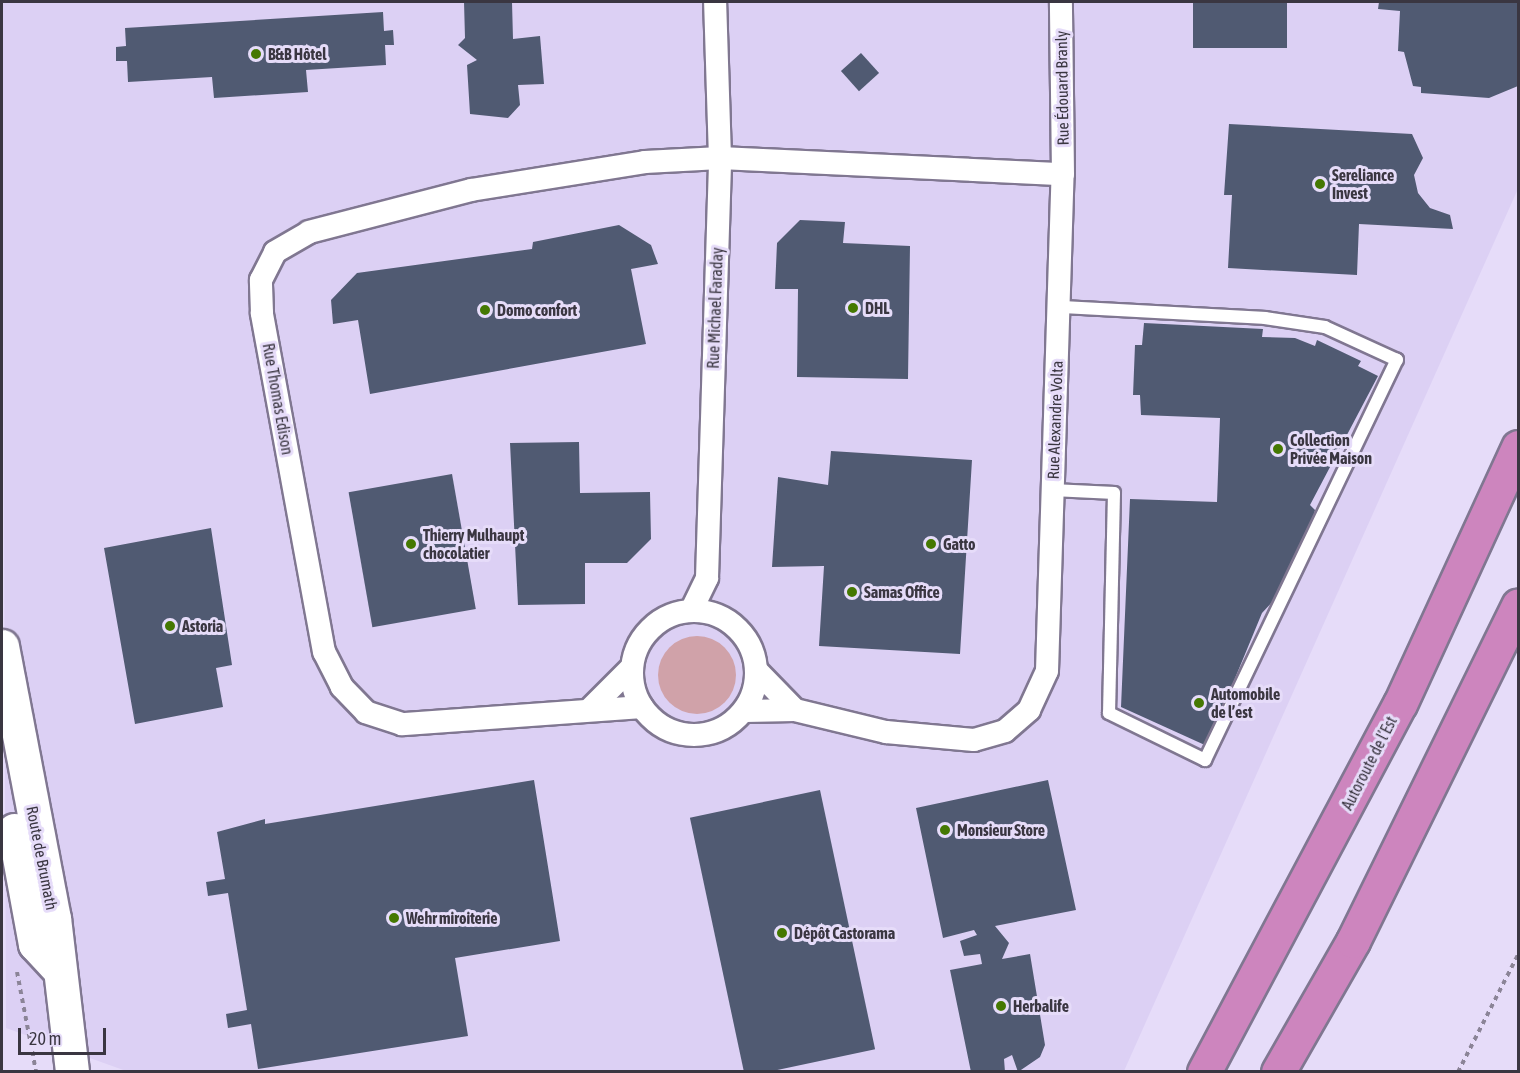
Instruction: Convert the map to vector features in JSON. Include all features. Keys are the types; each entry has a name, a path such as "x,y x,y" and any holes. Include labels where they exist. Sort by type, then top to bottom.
{"highway":[{"name":"Autoroute de l’Est","path":"1204,1071 1400,704 1518,447"},
{"path":"1278,1071 1353,940 1518,606"}],"main road":[{"name":"Route de Brumath","path":"3,655 61,972 72,1071"}],"street":[{"name":"Rue Michael Faraday","path":"691,611 707,578 720,158 716,2"},
{"name":"Rue Édouard Branly","path":"1061,2 1064,174"},
{"path":"720,158 1064,174"},
{"name":"Rue Thomas Edison","path":"642,707 591,708 540,717 402,724 366,712 342,687 324,652 262,313 261,280 275,252 309,232 471,190 645,162 720,158"},
{"name":"Rue Alexandre Volta","path":"745,711 795,710 886,732 975,740 1005,731 1029,710 1047,672 1064,174"},
{"path":"707,578 722,617 748,640 757,671 795,710"},
{"path":"591,708 632,667 644,635 659,621 691,611 722,617"},
{"path":"632,667 642,707 660,725 695,736 731,724 745,711 757,671"}],"lane":[{"path":"1053,490 1114,493 1109,713 1205,760 1397,360 1325,327 1275,319 1059,307"}],"path":[{"path":"1458,1071 1518,955"},
{"path":"16,967 36,1071"}],"shaded area":[{"path":"2,2 1518,2 1517,191 1124,1071 129,1072 6,1028"},
{"path":"689,636 705,636 719,642 730,653 736,667 736,683 730,697 719,708 705,714 689,714 675,708 664,697 658,683 658,667 664,653 675,642"}],"building":[{"path":"464,2 512,2 513,39 540,36 544,84 518,85 520,105 508,118 470,114 467,65 477,60 458,45 465,38"},
{"path":"1193,2 1287,2 1287,48 1193,48"},
{"path":"1379,2 1518,2 1518,86 1489,98 1421,93 1421,87 1413,86 1404,52 1398,51 1400,11 1378,9"},
{"name":"B&B Hôtel","path":"383,12 384,31 393,30 394,45 385,45 386,65 306,70 308,92 214,98 212,77 128,82 127,61 116,61 116,47 126,46 125,28"},
{"path":"861,53 879,73 859,91 841,71"},
{"name":"Sereliance Invest","path":"1229,124 1412,134 1423,158 1414,175 1418,193 1430,208 1450,215 1453,229 1359,224 1357,275 1228,268 1232,195 1224,195"},
{"name":"DHL","path":"800,220 845,222 843,243 910,246 908,379 797,377 798,289 775,289 777,243"},
{"name":"Domo confort","path":"619,225 651,245 658,264 631,269 646,344 370,394 358,320 333,324 331,300 357,273 532,249 533,242"},
{"path":"1144,323 1263,329 1262,337 1295,338 1315,346 1317,340 1361,361 1358,366 1378,376 1310,505 1315,510 1309,541 1285,588 1262,613 1207,746 1121,707 1130,499 1217,502 1220,418 1141,415 1140,395 1133,395 1135,345 1142,345"},
{"path":"579,442 580,493 650,492 651,539 627,563 585,563 585,604 518,605 510,443"},
{"path":"831,451 972,460 960,654 819,646 824,566 772,567 778,477 828,485"},
{"name":"Thierry Mulhaupt chocolatier","path":"452,474 476,609 372,627 349,492"},
{"name":"Astoria","path":"211,528 232,665 216,668 223,707 135,724 104,548"},
{"name":"Wehr miroiterie","path":"534,780 560,941 455,958 468,1036 258,1069 251,1024 228,1028 226,1014 247,1010 228,893 208,896 206,882 225,879 217,832 265,819 265,824"},
{"path":"1048,780 1076,910 995,926 1009,943 1002,959 1030,954 1045,1045 1040,1057 1018,1072 1012,1055 1004,1059 1005,1072 971,1072 950,970 982,964 980,954 964,956 960,941 977,935 974,930 943,938 916,808"},
{"name":"Dépôt Castorama","path":"820,790 875,1049 768,1072 744,1072 690,818"}],"place":[{"name":"B&B Hôtel","path":"256,54"},
{"name":"Sereliance Invest","path":"1320,184"},
{"name":"DHL","path":"853,308"},
{"name":"Domo confort","path":"485,310"},
{"name":"Collection Privée Maison","path":"1278,449"},
{"name":"Thierry Mulhaupt chocolatier","path":"411,544"},
{"name":"Gatto","path":"931,544"},
{"name":"Samas Office","path":"852,592"},
{"name":"Astoria","path":"170,626"},
{"name":"Automobile de l’est","path":"1199,703"},
{"name":"Monsieur Store","path":"945,830"},
{"name":"Wehr miroiterie","path":"394,918"},
{"name":"Dépôt Castorama","path":"782,933"},
{"name":"Herbalife","path":"1001,1006"}]}
